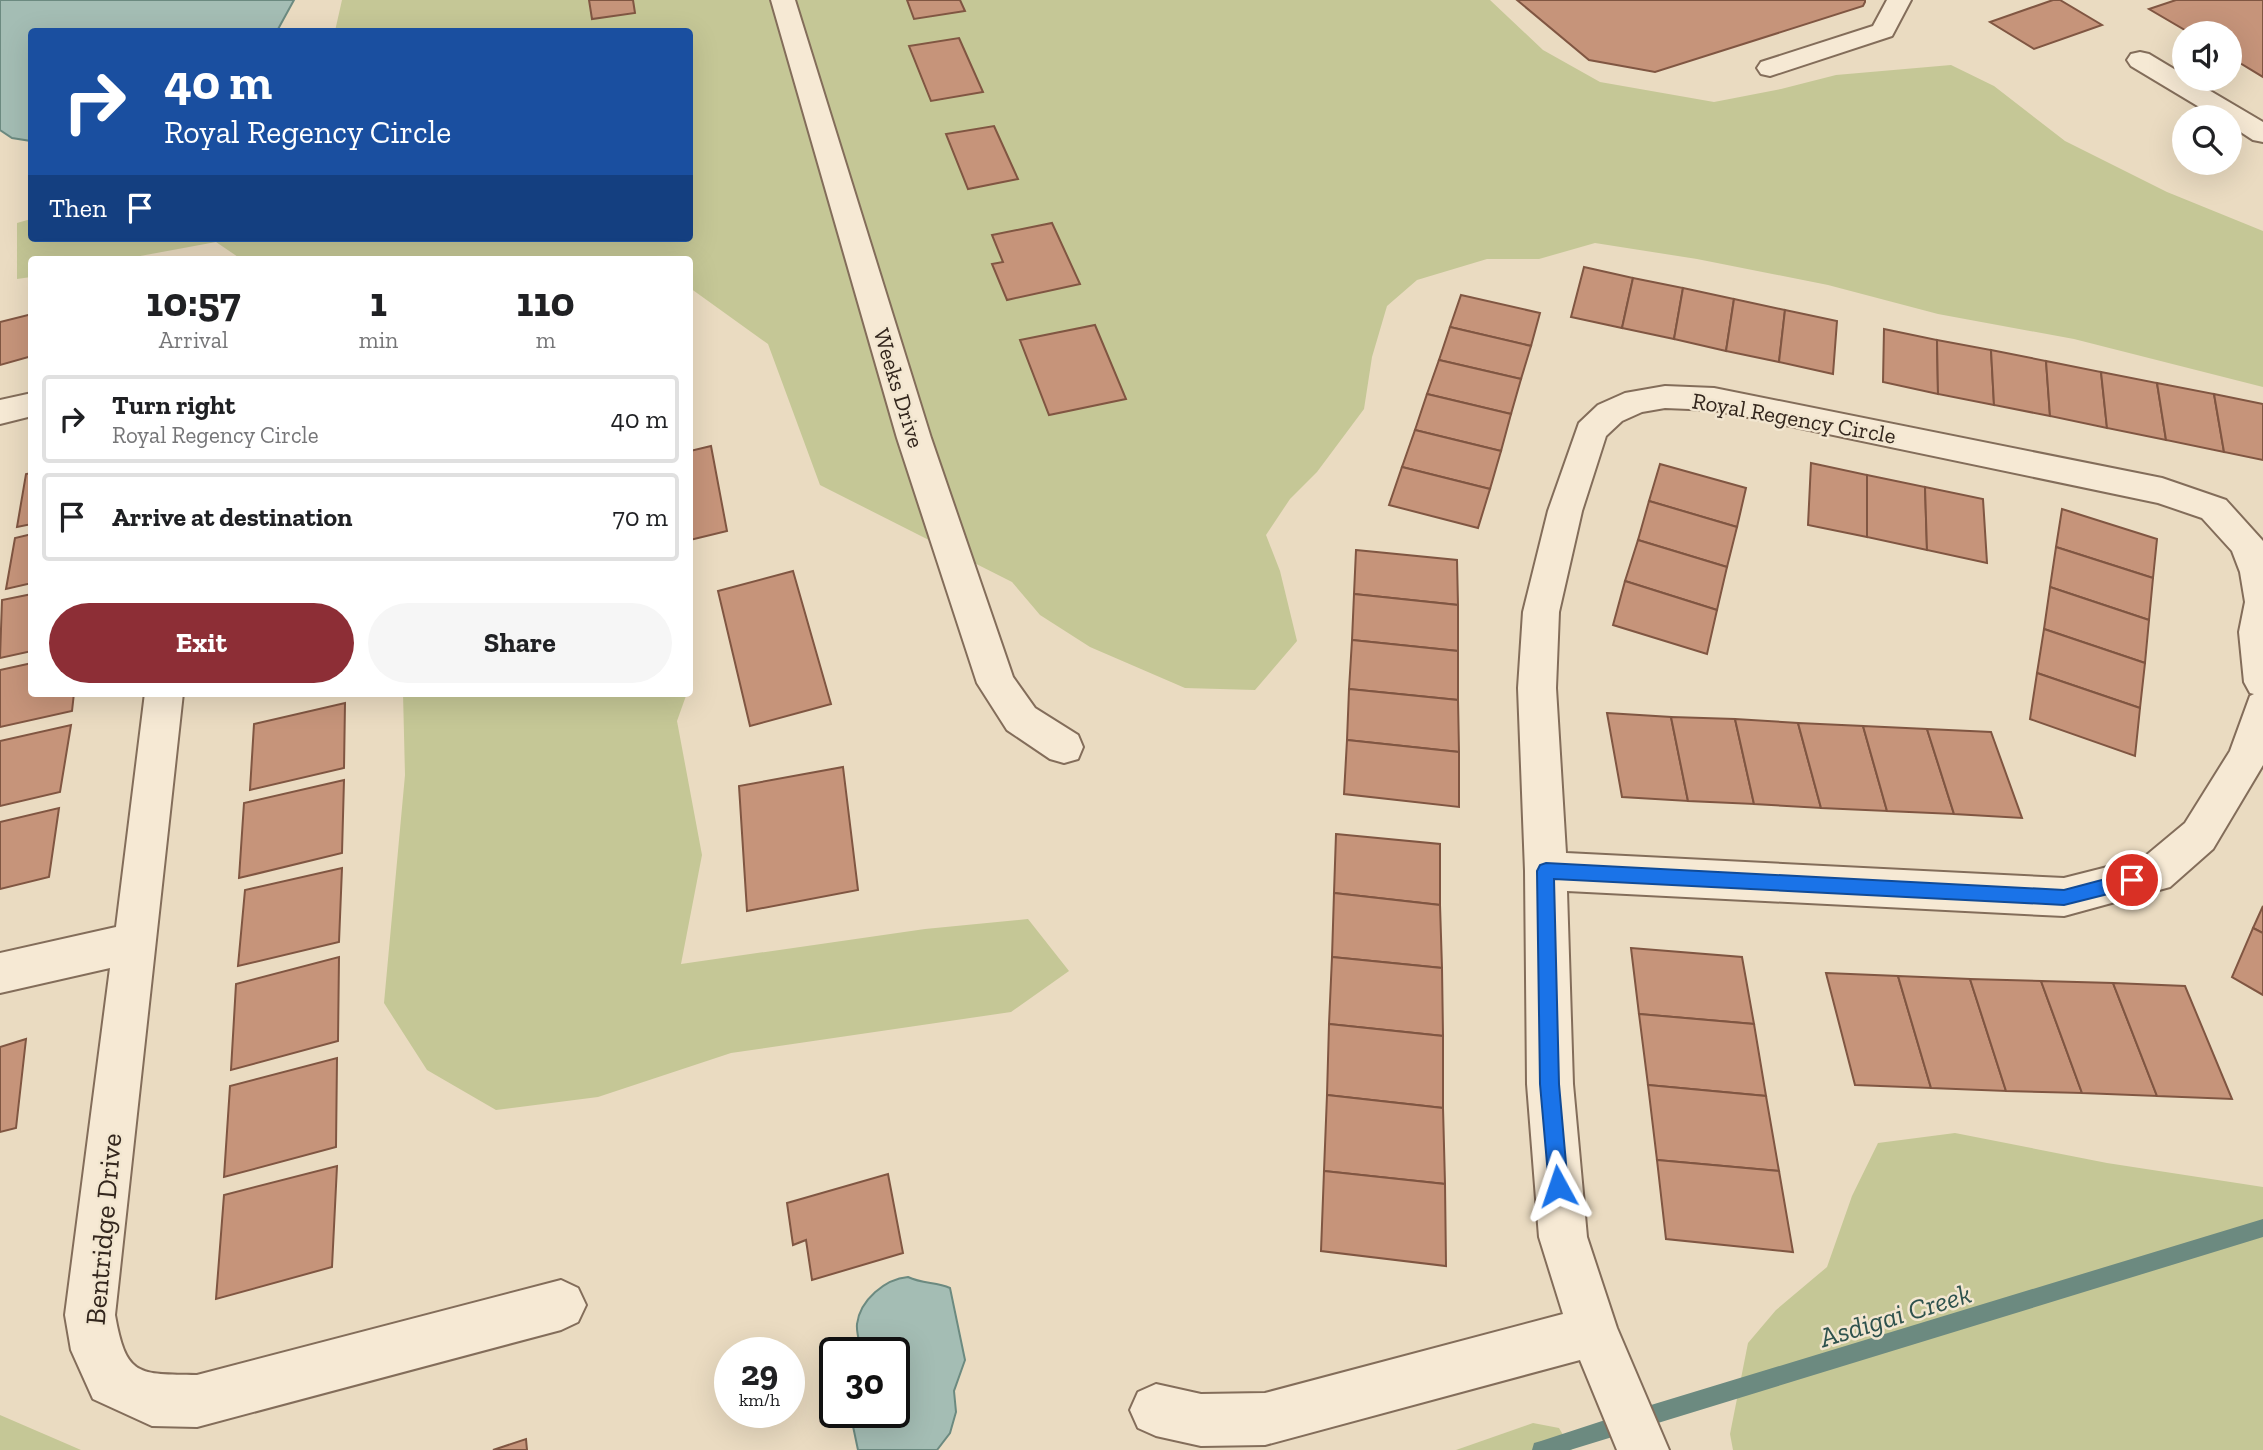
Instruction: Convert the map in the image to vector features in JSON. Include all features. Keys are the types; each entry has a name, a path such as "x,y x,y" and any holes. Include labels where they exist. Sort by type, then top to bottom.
{"street":[{"name":"Weeks Drive","path":"783,0 911,429 996,682 1021,719 1064,747"},
{"path":"1770,68 1883,31 1899,0"},
{"path":"2140,60 2263,134"},
{"name":"Royal Regency Circle","path":"1643,1450 1593,1331 1563,1237 1550,1084 1546,871 1537,688 1541,612 1565,512 1591,431 1610,413 1636,401 1665,397 1714,399 2162,491 2214,509 2247,544 2258,572 2263,602 2257,632 2263,682"},
{"path":"0,412 28,405"},
{"name":"Bentridge Drive","path":"164,697 90,1315 96,1350 111,1381 152,1400 197,1401 561,1305"},
{"path":"1546,871 2064,897 2155,874 2199,836 2248,756 2263,707"},
{"path":"0,973 135,942"},
{"path":"1156,1410 1201,1420 1265,1419 1593,1331"}],"green space":[{"path":"342,0 1490,0 1543,50 1600,82 1714,102 1836,75 1951,65 1994,86 2065,141 2167,192 2263,231 2263,387 2074,339 1938,314 1828,285 1697,259 1595,243 1539,259 1487,259 1417,280 1387,306 1372,357 1364,409 1317,472 1290,499 1266,535 1280,571 1297,641 1255,690 1185,688 1090,647 1040,615 1012,582 820,485 768,344 693,290 693,256 237,256 216,242 693,242 693,28 336,28"},
{"path":"28,220 28,242 216,242 140,256 28,256 28,277 17,279 17,223"},
{"path":"403,697 686,697 677,721 702,855 681,964 925,929 1028,919 1069,971 1011,1012 731,1053 598,1097 496,1110 427,1070 384,1003 405,775"},
{"path":"1955,1133 2107,1163 2263,1187 2263,1450 1733,1450 1730,1434 1748,1343 1776,1310 1827,1267 1852,1196 1878,1143"},
{"path":"0,1415 81,1450 0,1450"},
{"path":"1533,1423 1559,1428 1572,1450 1456,1450"}],"water":[{"path":"0,0 294,0 279,28 28,28 28,141 12,138 0,130"},
{"path":"908,1277 950,1288 965,1360 954,1391 956,1412 950,1433 937,1450 858,1450 853,1428 910,1428 910,1337 858,1337 857,1331 859,1315 868,1299 883,1286"}],"building":[{"path":"589,0 633,0 635,13 592,19"},
{"path":"907,0 960,0 965,11 914,19"},
{"path":"1517,0 1865,2 1863,6 1655,72 1589,60"},
{"path":"2060,0 2102,25 2034,49 1990,22"},
{"path":"2176,0 2263,0 2263,77 2242,64 2242,21 2172,22 2149,9"},
{"path":"959,38 983,92 931,101 909,46"},
{"path":"994,126 1018,179 968,189 946,134"},
{"path":"1052,223 1080,284 1007,300 992,264 1003,262 992,235"},
{"path":"1584,267 1633,278 1622,328 1571,317"},
{"path":"1633,278 1683,288 1674,339 1622,328"},
{"path":"1683,288 1734,299 1726,351 1674,339"},
{"path":"1461,295 1540,313 1531,346 1450,327"},
{"path":"1734,299 1785,310 1779,362 1726,351"},
{"path":"1785,310 1837,321 1833,374 1779,362"},
{"path":"28,315 28,357 0,365 0,322"},
{"path":"1095,325 1126,399 1049,415 1020,340"},
{"path":"1450,327 1531,346 1521,379 1439,360"},
{"path":"1884,329 1937,340 1938,394 1883,382"},
{"path":"1937,340 1991,350 1994,405 1938,394"},
{"path":"1991,350 2046,361 2050,416 1994,405"},
{"path":"1439,360 1521,379 1511,414 1427,394"},
{"path":"2046,361 2101,372 2107,428 2050,416"},
{"path":"2101,372 2157,383 2166,440 2107,428"},
{"path":"2157,383 2214,394 2224,452 2166,440"},
{"path":"1427,394 1511,414 1501,451 1415,430"},
{"path":"2214,394 2263,404 2263,460 2224,452"},
{"path":"1415,430 1501,451 1490,489 1402,467"},
{"path":"711,446 727,531 693,539 693,450"},
{"path":"1811,463 1867,475 1867,537 1808,525"},
{"path":"1660,464 1746,488 1737,527 1649,501"},
{"path":"1402,467 1490,489 1478,528 1389,505"},
{"path":"26,474 28,525 17,527"},
{"path":"1867,475 1925,487 1927,550 1867,537"},
{"path":"1925,487 1983,499 1987,563 1927,550"},
{"path":"1649,501 1737,527 1727,567 1638,540"},
{"path":"2062,509 2157,539 2153,578 2056,547"},
{"path":"28,535 28,584 6,589 15,538"},
{"path":"1638,540 1727,567 1717,610 1625,581"},
{"path":"2056,547 2153,578 2149,620 2050,587"},
{"path":"1356,550 1457,560 1458,605 1354,594"},
{"path":"793,571 831,704 750,726 718,591"},
{"path":"1625,581 1717,610 1707,654 1613,625"},
{"path":"2050,587 2149,620 2145,663 2044,629"},
{"path":"1354,594 1458,605 1458,651 1352,640"},
{"path":"28,595 28,652 0,658 2,600"},
{"path":"2044,629 2145,663 2140,708 2037,673"},
{"path":"1352,640 1458,651 1458,700 1349,689"},
{"path":"28,664 28,697 74,697 72,711 0,727 0,670"},
{"path":"2037,673 2140,708 2135,756 2030,719"},
{"path":"1349,689 1458,700 1459,752 1347,740"},
{"path":"345,703 344,768 250,790 254,724"},
{"path":"1607,713 1671,717 1688,801 1622,797"},
{"path":"1671,717 1735,719 1754,804 1688,801"},
{"path":"1735,719 1798,723 1821,808 1754,804"},
{"path":"1798,723 1863,726 1887,811 1821,808"},
{"path":"71,725 60,792 0,806 0,741"},
{"path":"1863,726 1927,729 1954,814 1887,811"},
{"path":"1927,729 1991,732 2022,818 1954,814"},
{"path":"1347,740 1459,752 1459,807 1344,794"},
{"path":"843,767 858,890 747,911 739,786"},
{"path":"344,780 342,853 239,878 244,803"},
{"path":"59,808 49,877 0,889 0,822"},
{"path":"1336,834 1440,844 1440,905 1334,893"},
{"path":"342,868 339,942 238,966 245,890"},
{"path":"1334,893 1440,905 1442,968 1332,957"},
{"path":"2263,906 2263,933 2253,928"},
{"path":"2253,928 2263,933 2263,995 2232,977"},
{"path":"1631,948 1742,957 1754,1024 1639,1014"},
{"path":"339,957 338,1041 231,1070 236,984"},
{"path":"1332,957 1442,968 1443,1036 1329,1024"},
{"path":"1826,973 1898,976 1931,1088 1855,1085"},
{"path":"1898,976 1970,979 2006,1091 1931,1088"},
{"path":"1970,979 2041,981 2082,1093 2006,1091"},
{"path":"2041,981 2113,983 2157,1096 2082,1093"},
{"path":"2113,983 2185,986 2232,1099 2157,1096"},
{"path":"1639,1014 1754,1024 1766,1096 1648,1085"},
{"path":"1329,1024 1443,1036 1443,1108 1327,1095"},
{"path":"26,1039 16,1128 0,1132 0,1047"},
{"path":"337,1058 336,1147 224,1177 230,1086"},
{"path":"1648,1085 1766,1096 1779,1171 1657,1160"},
{"path":"1327,1095 1443,1108 1445,1184 1324,1171"},
{"path":"1657,1160 1779,1171 1793,1252 1666,1239"},
{"path":"337,1166 332,1267 216,1299 224,1195"},
{"path":"1324,1171 1445,1184 1446,1266 1321,1251"},
{"path":"888,1174 903,1253 812,1280 806,1240 793,1245 787,1203"},
{"path":"526,1439 527,1450 493,1450"}],"waterway":[{"name":"Asdigai Creek","path":"1541,1450 2263,1228"}],"route":[{"path":"1558,1186 1550,1084 1546,871 2064,897 2132,880"}]}
